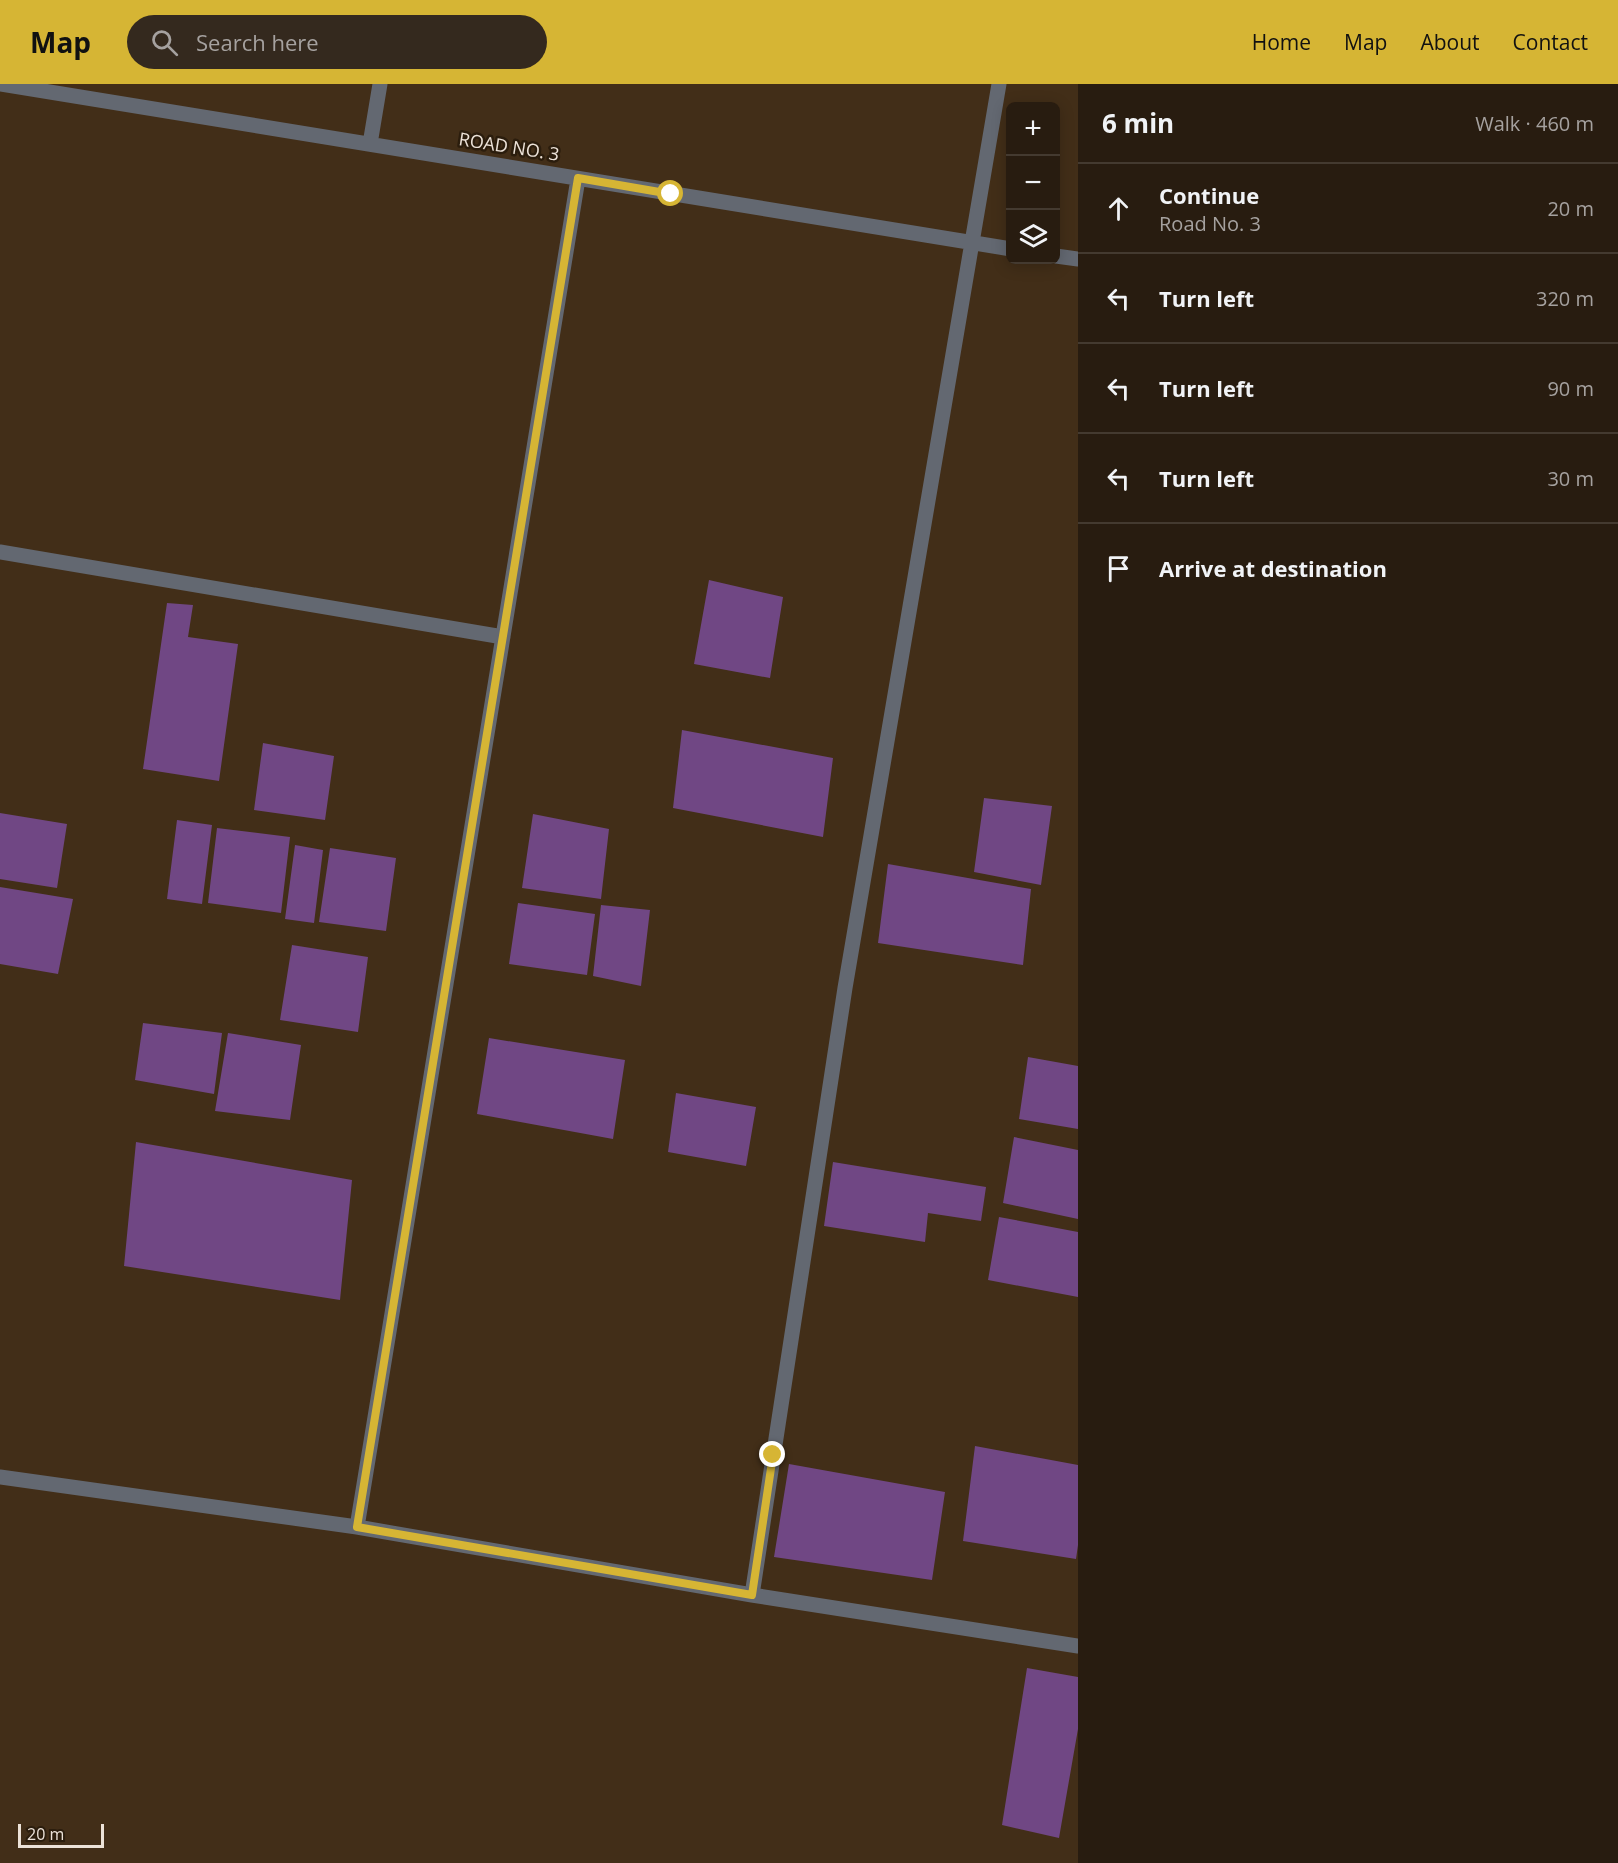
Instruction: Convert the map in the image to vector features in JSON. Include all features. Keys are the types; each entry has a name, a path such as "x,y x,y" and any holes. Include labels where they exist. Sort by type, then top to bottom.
{"street":[{"name":"ROAD NO. 3","path":"1,84 1006,248"},
{"path":"370,144 380,84"},
{"path":"752,1595 845,988 999,84"},
{"path":"357,1527 578,178"},
{"path":"1060,257 1078,259"},
{"path":"0,552 503,637"},
{"path":"0,1477 357,1527 752,1595 1078,1646"}],"shaded area":[{"path":"0,84 1078,84 1078,1863 0,1863"}],"building":[{"path":"709,580 783,597 770,678 694,664"},
{"path":"167,603 193,605 188,637 238,644 219,781 143,769"},
{"path":"682,730 833,758 823,837 673,808"},
{"path":"263,743 334,756 325,820 254,810"},
{"path":"984,798 1052,806 1041,885 974,872"},
{"path":"0,813 67,824 57,888 0,879"},
{"path":"533,814 609,829 601,899 522,888"},
{"path":"177,820 212,825 202,904 167,899"},
{"path":"217,828 290,837 281,913 208,903"},
{"path":"295,845 323,850 314,923 285,919"},
{"path":"330,848 396,858 386,931 319,922"},
{"path":"888,864 1031,889 1023,965 878,943"},
{"path":"0,887 73,899 58,974 0,964"},
{"path":"518,903 595,914 587,975 509,964"},
{"path":"601,905 650,910 641,986 593,976"},
{"path":"292,945 368,957 358,1032 280,1020"},
{"path":"143,1023 222,1033 214,1094 135,1080"},
{"path":"228,1033 301,1045 290,1120 215,1111"},
{"path":"489,1038 625,1060 613,1139 477,1114"},
{"path":"1028,1057 1078,1066 1078,1129 1019,1119"},
{"path":"676,1093 756,1107 746,1166 668,1152"},
{"path":"1014,1137 1078,1150 1078,1219 1003,1203"},
{"path":"136,1142 352,1180 340,1300 124,1266"},
{"path":"833,1162 986,1187 981,1221 928,1213 925,1242 824,1226"},
{"path":"999,1217 1078,1232 1078,1297 988,1280"},
{"path":"975,1446 1078,1465 1076,1559 963,1541"},
{"path":"789,1464 945,1492 932,1580 774,1557"},
{"path":"1027,1668 1078,1677 1078,1729 1059,1838 1002,1825"}],"route":[{"path":"671,194 578,178 357,1527 752,1595 773,1455"}]}
